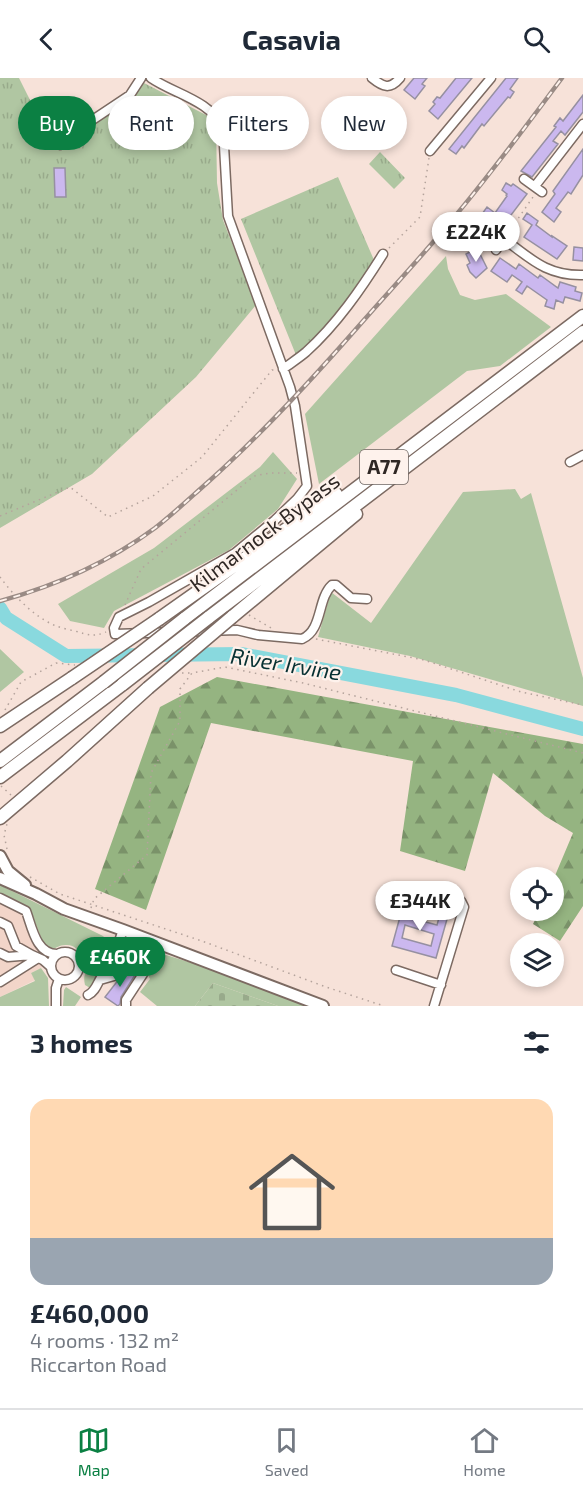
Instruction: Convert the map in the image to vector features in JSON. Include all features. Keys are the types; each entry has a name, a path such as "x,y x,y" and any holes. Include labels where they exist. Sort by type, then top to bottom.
{"highway":[{"name":"Kilmarnock Bypass","path":"0,777 208,618 489,396 583,316"},
{"name":"Kilmarnock Bypass","path":"0,761 184,619 489,396 583,332"},
{"name":"A77","path":"0,726 159,619 372,468 489,396"},
{"name":"A77","path":"4,819 19,802 148,688 489,396"}],"main road":[{"path":"4,856 8,871 36,894"},
{"path":"0,878 64,909 323,1006"}],"street":[{"path":"96,117 130,94 141,78"},
{"path":"150,78 204,106 218,117 223,128 228,216 290,387 307,486 275,520 235,553 149,602 119,616 114,628 115,634 237,630 258,635 302,639 314,630 325,595 332,585 336,585 351,598 367,599"},
{"path":"372,78 380,84 389,86 395,84 400,78"},
{"path":"430,151 491,78"},
{"path":"524,179 539,189 583,124"},
{"path":"496,250 511,228"},
{"path":"504,239 540,265 554,272 583,275"},
{"path":"283,369 305,352 340,316 365,284 383,254"},
{"path":"570,462 583,455"},
{"path":"419,891 461,901 464,907 434,1006"},
{"path":"0,898 26,911 40,947 51,954 65,952 73,955 79,965 78,973 73,978 59,979 53,974 52,960 57,954"},
{"path":"0,922 9,926 16,946 48,963 51,967"},
{"path":"79,965 101,962 112,957 123,930"},
{"path":"0,953 8,957 35,956"},
{"path":"0,982 35,956"},
{"path":"88,995 93,993 105,973 129,963 143,974 126,1000 126,1006"},
{"path":"396,970 441,985"},
{"path":"56,1006 56,988 59,979"}],"path":[{"path":"383,254 420,217 430,151"},
{"path":"511,228 539,189"},
{"path":"0,516 70,487 108,517 153,496 202,457 272,370 283,369"},
{"path":"119,616 141,569 254,476 270,473 306,473"},
{"path":"0,577 34,613 56,626 97,636 114,628"},
{"path":"247,614 273,628"},
{"path":"307,637 424,660 520,692 583,705"},
{"path":"88,917 94,899 147,855 151,773 180,721 180,689 192,673 225,667 303,683 583,753"},
{"path":"1,786 19,802"},
{"path":"4,819 4,856"},
{"path":"30,876 60,894 202,941 384,1006"}],"shaded area":[{"path":"0,893 29,907 44,945 49,949 41,968 31,973 35,980 0,997"}],"green space":[{"path":"0,78 19,78 28,96 18,96 18,150 96,150 96,114 108,106 108,150 194,150 194,109 206,115 206,150 216,150 217,183 223,220 256,305 196,377 92,474 0,528"},
{"path":"144,83 169,96 124,96"},
{"path":"380,152 405,178 394,189 369,164"},
{"path":"338,177 374,260 357,291 324,329 296,355 241,219"},
{"path":"446,256 448,269 460,295 475,300 506,294 551,327 500,366 467,371 319,484 305,414"},
{"path":"273,452 297,479 278,509 229,550 114,611 104,628 70,621 58,604 154,548 260,467"},
{"path":"515,489 521,499 531,493 583,678 583,706 410,656 318,637 331,592 371,623 463,492"},
{"path":"0,649 24,672 0,692"},
{"path":"217,677 583,744 583,906 564,935 564,933 547,933 533,924 534,921 564,921 564,867 559,867 573,833 545,816 493,773 465,871 400,851 413,761 211,723 146,910 95,889 160,707"},
{"path":"0,885 103,936 108,943 107,953 92,958 83,955 70,945 51,948 44,945 29,907 0,893"},
{"path":"131,944 198,965 307,1006 278,1006 213,983 195,1006 157,1006 140,992 150,979 146,971 131,960 93,987 85,985 84,978 88,971 114,962 123,947"},
{"path":"41,968 48,978 49,1006 0,1006 0,997 35,981 31,973"},
{"path":"213,983 278,1006 195,1006"},
{"path":"66,987 81,997 75,1006 63,1006"}],"building":[{"path":"414,78 427,78 422,84 425,86 415,99 404,90"},
{"path":"456,78 472,78 438,119 429,111 437,97 440,98"},
{"path":"506,78 518,78 510,89 514,92 510,98 508,97 484,126 482,124 464,148 462,146 456,154 449,149"},
{"path":"583,95 583,112 565,135 561,131 553,141 558,144 532,177 521,171 556,127 554,126 560,118 563,121"},
{"path":"583,149 583,175 571,194 568,192 556,208 561,212 554,222 542,212 555,194 553,191"},
{"path":"54,168 65,168 66,197 55,197"},
{"path":"506,183 511,186 513,184 527,194 492,240 482,233 480,241 472,239 487,218 482,214 487,207 495,213 507,196 502,190"},
{"path":"527,213 538,221 536,225 567,246 557,259 524,237 532,225 523,219"},
{"path":"574,247 583,248 583,261 573,260"},
{"path":"477,248 487,268 476,278 467,265 470,263 466,254"},
{"path":"500,258 516,269 519,264 538,278 540,275 558,288 560,282 576,287 575,291 582,293 580,301 565,297 563,303 556,300 554,309 545,306 547,300 527,286 522,294 516,290 522,282 512,275 507,282 491,271"},
{"path":"406,895 413,897 407,917 437,925 443,903 451,905 436,958 392,946","holes":["405,925 434,934 431,946 402,938"]},
{"path":"126,970 135,975 118,1006 105,997"}],"waterway":[{"name":"River Irvine","path":"0,608 6,618 66,656 241,654 456,695 583,729"}],"railway":[{"path":"0,601 81,572 119,552 162,523 228,464 307,383 430,246 494,168 562,78"}]}
